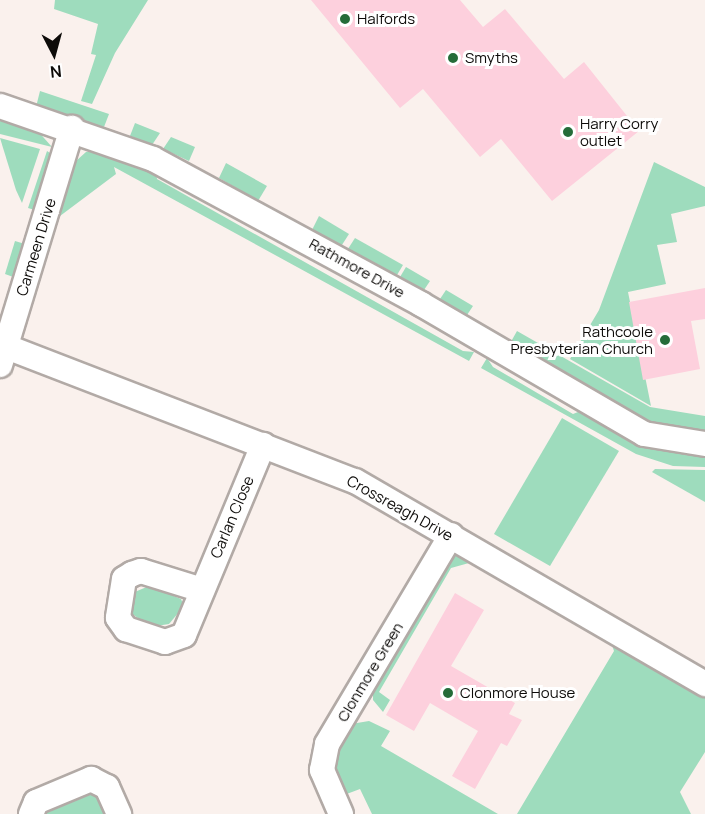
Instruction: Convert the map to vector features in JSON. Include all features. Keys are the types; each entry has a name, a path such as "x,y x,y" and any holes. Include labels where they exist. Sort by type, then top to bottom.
{"street":[{"name":"Rathmore Drive","path":"0,106 72,128 153,159 240,203 644,434 705,444"},
{"name":"Carmeen Drive","path":"2,360 72,128"},
{"name":"Crossreagh Drive","path":"2,360 263,445 355,481 705,684"},
{"name":"Carlan Close","path":"202,590 263,445"},
{"name":"Clonmore Green","path":"341,814 322,770 327,744 451,535"},
{"path":"31,814 36,802 91,780 108,787 119,814"}],"green space":[{"path":"55,0 148,0 115,53 92,104 81,101 96,55 91,54 98,24 54,9"},
{"path":"40,91 109,114 104,127 36,107"},
{"path":"0,121 36,129 52,147 0,134"},
{"path":"135,123 160,133 152,145 130,136"},
{"path":"171,137 195,147 189,161 163,149"},
{"path":"0,138 40,149 22,203 16,190"},
{"path":"99,150 156,172 157,179 463,351 474,352 469,361 114,167 116,174 56,219 76,161 86,152"},
{"path":"47,151 53,155 38,211 28,208"},
{"path":"654,162 705,187 705,206 671,214 677,242 657,245 666,284 628,292 651,406 570,359 599,310"},
{"path":"226,163 267,186 258,201 219,178"},
{"path":"319,216 349,234 340,248 311,232"},
{"path":"355,238 403,265 394,280 346,252"},
{"path":"15,241 25,244 16,278 5,274"},
{"path":"406,267 430,281 420,296 397,282"},
{"path":"446,290 473,306 463,321 436,305"},
{"path":"517,331 650,407 705,416 705,432 657,428 508,347"},
{"path":"487,358 493,367 573,414 583,410 705,454 705,467 673,466 636,454 481,368"},
{"path":"562,418 619,451 550,566 494,534"},
{"path":"655,469 705,470 705,502 652,472"},
{"path":"454,550 518,577 510,587 469,563 451,568 379,692 390,700 383,712 373,700 373,687"},
{"path":"149,586 181,599 184,606 169,624 150,627 131,613 130,594"},
{"path":"536,596 705,689 705,752 680,792 691,814 517,814 614,651 612,645 533,599"},
{"path":"369,721 390,731 381,746 498,814 372,814 360,789 344,795 334,773 334,754 351,724"},
{"path":"93,792 107,814 42,814 84,794"}],"building":[{"name":"Smyths","path":"311,0 460,0 483,27 505,9 564,79 584,62 639,131 552,201 501,139 480,157 423,89 400,108"},
{"name":"Rathcoole Presbyterian Church","path":"705,288 705,319 691,321 700,369 643,380 629,302"},
{"name":"Clonmore House","path":"455,593 484,610 451,666 515,703 509,714 522,720 507,746 501,743 475,789 452,776 478,731 430,703 414,731 386,715"}],"place":[{"name":"Halfords","path":"345,19"},
{"name":"Smyths","path":"453,58"},
{"name":"Harry Corry outlet","path":"568,132"},
{"name":"Rathcoole Presbyterian Church","path":"665,340"},
{"name":"Clonmore House","path":"448,693"}]}
